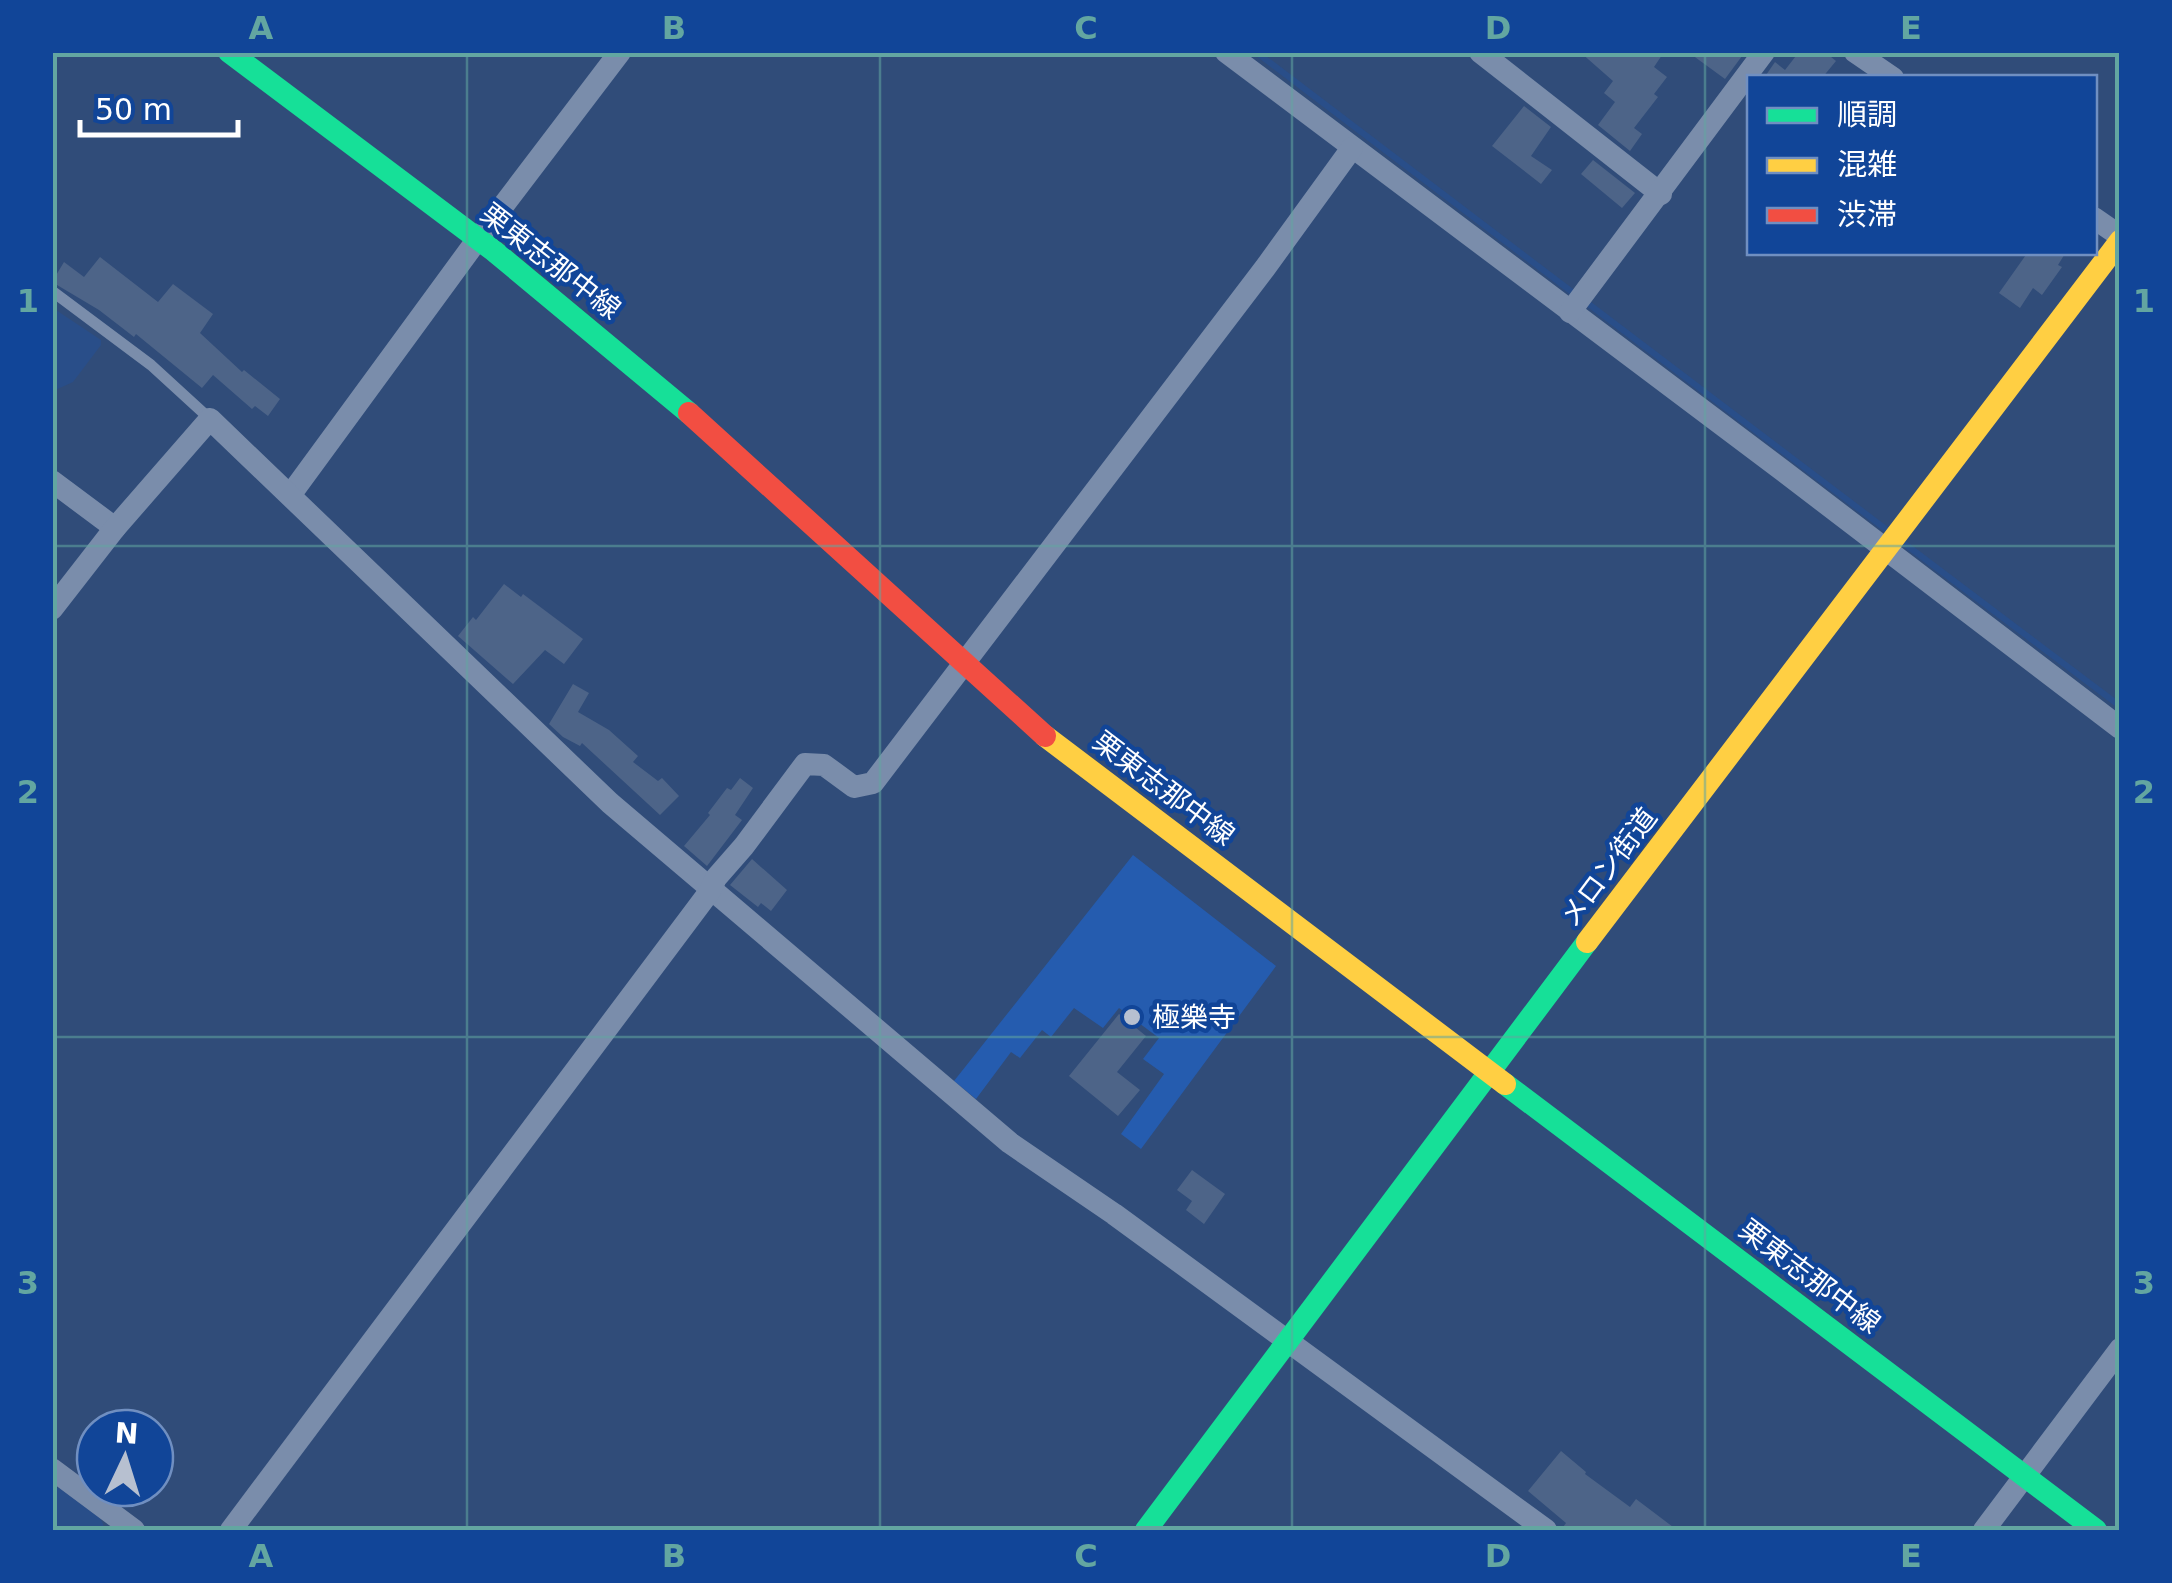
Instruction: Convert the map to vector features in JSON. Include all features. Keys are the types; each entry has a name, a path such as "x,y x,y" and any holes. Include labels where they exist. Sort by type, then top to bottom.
{"main road":[{"name":"栗東志那中線","path":"229,52 580,319 962,665 1056,745 2096,1530"},
{"name":"メロン街道","path":"1146,1530 2120,238"}],"street":[{"path":"291,494 620,52"},
{"path":"1226,52 1352,148 1579,300 1895,541 2120,728"},
{"path":"1480,52 1661,194"},
{"path":"1747,75 1764,52"},
{"path":"1855,52 1889,75"},
{"path":"1579,300 1747,75"},
{"path":"231,1530 716,878 806,764 824,765 854,787 872,784 1352,148"},
{"path":"2097,220 2120,238"},
{"path":"52,608 210,419 513,713 710,891 1010,1143 1114,1214 1546,1530"},
{"path":"52,481 115,528"},
{"path":"1984,1530 2120,1349"},
{"path":"52,1470 134,1530"}],"lane":[{"path":"52,291 152,365 210,419"}],"shaded area":[{"path":"53,308 101,340 101,345 73,382 53,391"},
{"path":"1133,855 1276,966 1141,1149 1121,1134 1164,1074 1143,1059 1159,1038 1119,1008 1103,1028 1074,1008 1051,1037 1042,1030 1020,1058 1011,1052 976,1099 954,1081"}],"building":[{"path":"1580,52 1664,52 1654,67 1667,77 1654,94 1658,97 1634,128 1642,134 1630,151 1598,125 1615,102 1604,93 1613,81"},
{"path":"1688,52 1745,52 1725,79"},
{"path":"1799,52 1825,52 1836,61 1824,75 1766,75 1775,62 1785,70"},
{"path":"1524,106 1551,127 1531,156 1552,170 1541,184 1492,146"},
{"path":"1593,160 1635,193 1622,208 1581,174"},
{"path":"2026,255 2064,255 2058,265 2062,267 2042,295 2033,288 2020,308 1999,293"},
{"path":"100,257 158,302 173,284 213,314 200,333 242,372 280,399 268,416 255,406 252,409 213,375 202,388 136,334 134,337 52,282 64,262 84,277"},
{"path":"504,584 583,639 564,664 545,650 513,684 458,636"},
{"path":"573,684 589,693 578,712 609,730 638,756 633,762 658,781 662,778 679,796 660,815 582,743 580,746 563,737 549,724"},
{"path":"740,778 753,788 735,815 742,820 707,866 684,846 727,788 731,790"},
{"path":"752,859 787,890 771,911 761,903 758,907 730,885"},
{"path":"1119,1014 1146,1036 1117,1072 1140,1090 1118,1116 1069,1076"},
{"path":"1192,1170 1225,1194 1204,1224 1186,1210 1192,1201 1177,1190"},
{"path":"1561,1451 1630,1507 1636,1499 1677,1530 1561,1530 1566,1523 1528,1491"}],"waterway":[{"path":"1256,52 1576,295"},
{"path":"1586,302 1887,530"},
{"path":"1905,544 2120,706"},
{"path":"52,1506 85,1530"}],"traffic: fast":[{"path":"229,52 494,251 689,413"},
{"path":"1146,1530 1587,942"},
{"path":"1505,1084 2096,1530"}],"traffic: slow":[{"path":"1587,942 2120,241"},
{"path":"1045,736 1505,1084"}],"traffic: jam":[{"path":"689,413 1045,736"}],"place":[{"name":"極樂寺","path":"1132,1017"}]}
